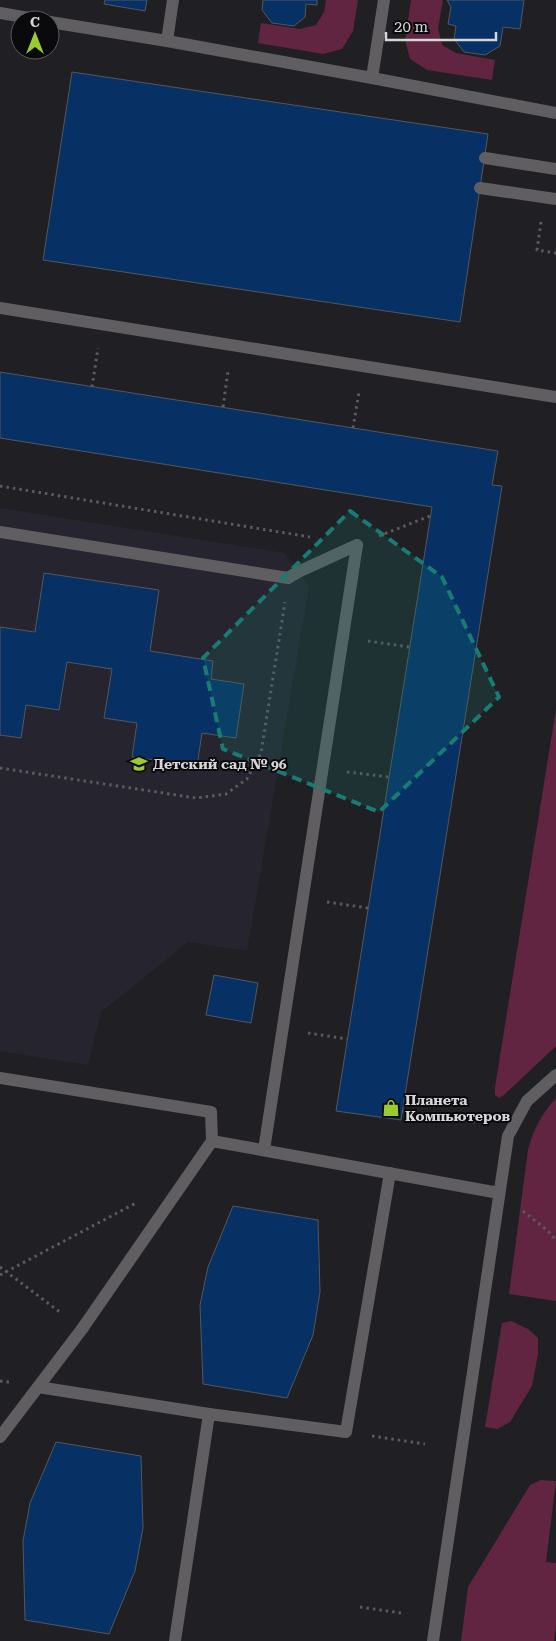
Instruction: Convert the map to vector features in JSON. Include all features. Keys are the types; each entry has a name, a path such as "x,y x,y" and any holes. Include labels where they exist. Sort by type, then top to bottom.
{"street":[{"path":"167,41 173,0"},
{"path":"372,78 384,0"},
{"path":"60,24 167,41 556,113"},
{"path":"485,158 556,169"},
{"path":"480,188 550,198"},
{"path":"0,308 556,397"},
{"path":"0,532 288,578 357,544"},
{"path":"264,1150 357,544"},
{"path":"433,1641 508,1136 526,1101 556,1075"},
{"path":"0,1078 211,1112 212,1141 82,1329 0,1437"},
{"path":"212,1141 500,1193"},
{"path":"38,1388 209,1414 346,1432 390,1173"},
{"path":"175,1641 209,1414"}],"path":[{"path":"550,198 537,250 556,253"},
{"path":"92,387 102,325"},
{"path":"223,407 232,346"},
{"path":"353,428 363,366"},
{"path":"0,486 357,544 430,516"},
{"path":"0,768 196,798 226,794 247,778 261,754 288,578"},
{"path":"343,637 409,647"},
{"path":"323,768 388,777"},
{"path":"303,899 368,908"},
{"path":"283,1028 347,1039"},
{"path":"402,1111 475,1122"},
{"path":"500,1193 548,1231 556,1241"},
{"path":"0,1275 144,1199"},
{"path":"0,1267 82,1329"},
{"path":"346,1432 425,1444"},
{"path":"360,1607 400,1613"}],"highlighted area":[{"path":"350,511 442,577 499,697 379,812 223,749 203,658"}],"shaded area":[{"path":"326,0 358,0 353,31 342,49 323,54 258,43 261,23 300,29 316,25 324,12"},
{"path":"411,0 443,0 438,28 442,45 456,53 495,60 492,80 427,70 410,59 405,40"},
{"name":"Детский сад № 96","path":"0,508 285,553 309,587 247,951 188,942 101,1012 88,1065 0,1051"},
{"path":"556,709 556,1046 499,1098 495,1095 495,1087"},
{"path":"556,1098 556,1301 509,1294 528,1150 539,1122"},
{"path":"511,1321 528,1329 538,1338 538,1354 532,1386 510,1422 497,1429 485,1427 502,1323"},
{"path":"541,1480 556,1481 546,1562 556,1563 556,1624 554,1641 461,1641 468,1587 530,1485"}],"building":[{"path":"105,0 147,0 145,11 104,4"},
{"path":"263,0 317,0 317,5 306,4 305,17 294,26 272,23 262,10"},
{"path":"447,0 524,0 520,29 503,27 500,46 485,55 464,52 454,39 456,26 448,24 451,7"},
{"path":"72,72 488,134 460,322 43,260"},
{"path":"0,372 498,451 492,485 502,486 401,1120 336,1111 432,507 0,438"},
{"path":"44,573 159,590 150,651 213,661 211,679 244,684 236,738 202,733 197,766 132,757 137,723 104,718 112,669 67,662 59,710 26,705 21,738 0,735 0,627 35,632"},
{"path":"214,975 258,983 251,1023 206,1015"},
{"path":"233,1206 318,1220 320,1292 313,1335 287,1398 203,1384 200,1305 208,1267"},
{"path":"56,1442 141,1456 143,1528 135,1571 109,1634 25,1620 23,1541 30,1503"}],"place":[{"name":"Детский сад № 96","path":"139,764"},
{"name":"Планета Компьютеров","path":"391,1108"}]}
